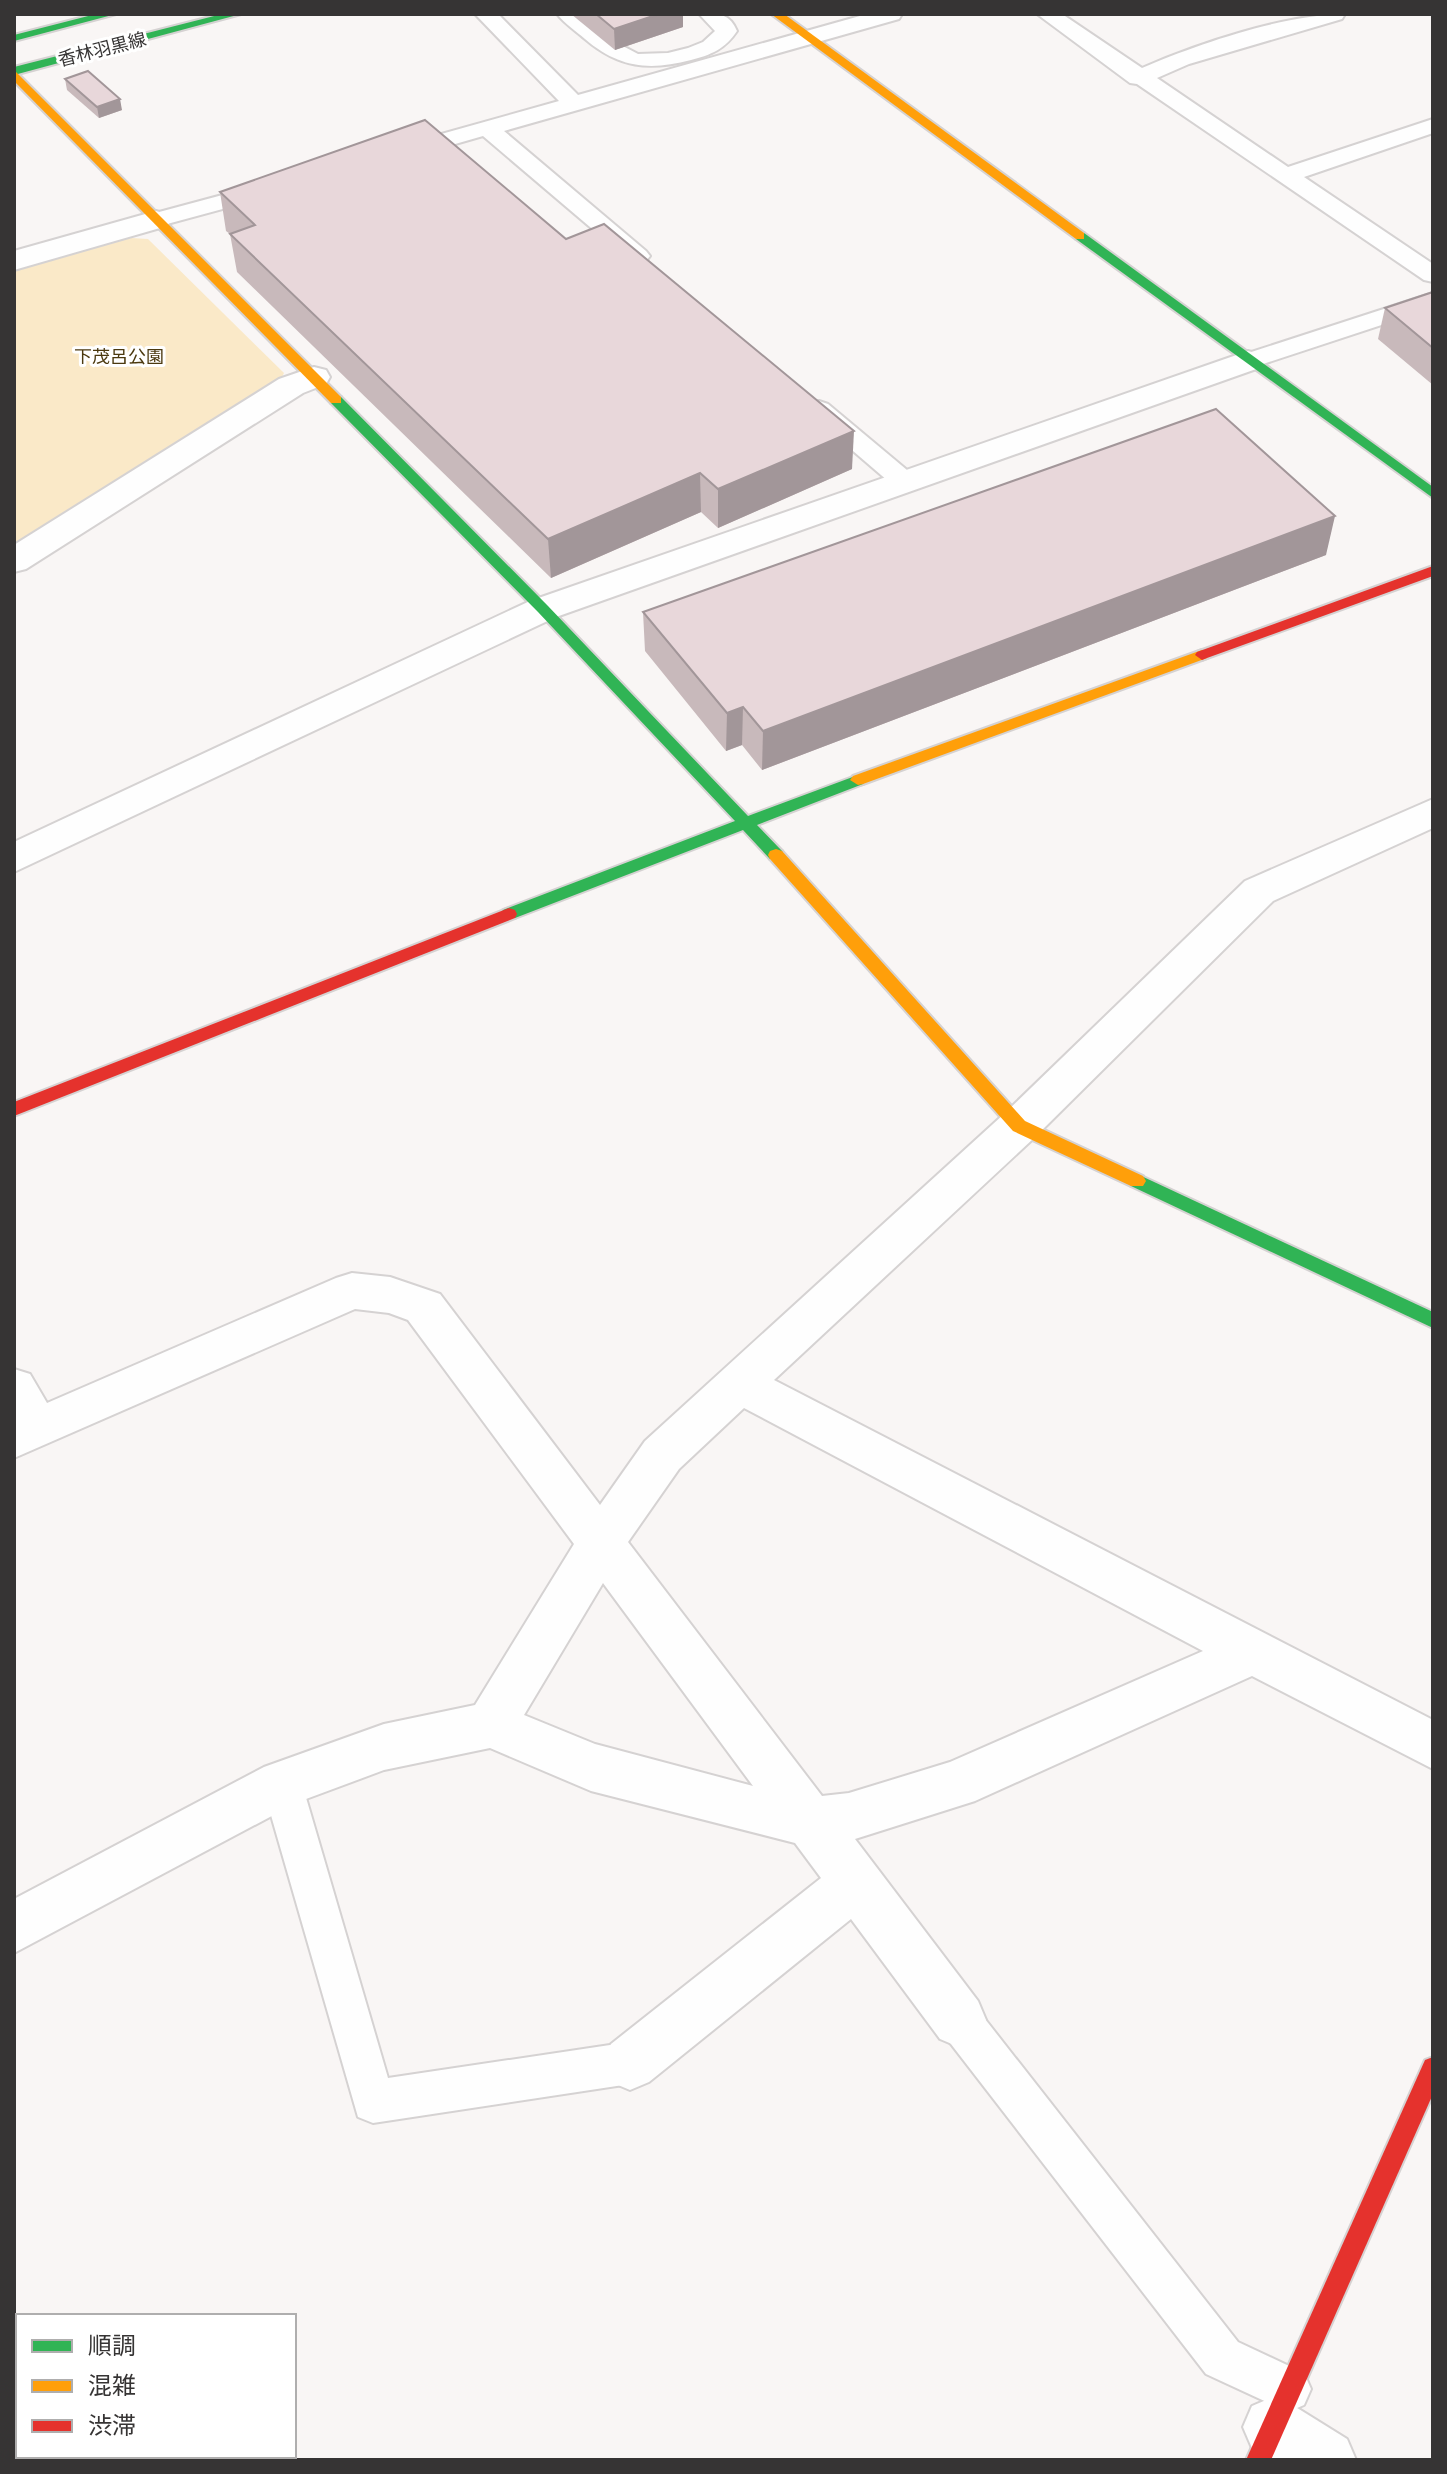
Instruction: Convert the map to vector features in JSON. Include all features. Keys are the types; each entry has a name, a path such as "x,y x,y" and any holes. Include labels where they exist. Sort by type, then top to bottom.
{"street":[{"name":"香林羽黒線","path":"14,38 110,14"},
{"name":"香林羽黒線","path":"14,73 235,14"},
{"path":"777,14 1433,494"},
{"path":"14,73 543,609 745,821 1019,1126 1433,1320"},
{"path":"14,261 156,220"},
{"path":"14,858 543,609 1248,361"},
{"path":"14,561 291,386 314,377"},
{"path":"14,1109 745,821 1433,571"},
{"path":"491,1725 601,1542 662,1455 1019,1126 1259,891 1433,812"},
{"path":"14,1388 26,1433 352,1291 390,1295 424,1307 959,2020"},
{"path":"738,1383 1433,1746"},
{"path":"19,1913 282,1784 384,1747 491,1725 591,1767 751,1810 811,1822 849,1817 957,1784 1253,1652"},
{"path":"630,2063 856,1883"},
{"path":"1326,2460 1273,2425 1433,2068"}],"lane":[{"path":"486,14 574,104"},
{"path":"568,14 618,53 641,64 660,63 715,45 726,31 723,23 710,14"},
{"path":"382,158 891,14"},
{"path":"1048,14 1138,78 1433,275"},
{"path":"1138,78 1181,59 1334,14"},
{"path":"1283,176 1433,126"},
{"path":"488,129 655,270"},
{"path":"156,220 292,183"},
{"path":"1248,361 1433,300"},
{"path":"797,390 904,481"},
{"path":"282,1784 373,2102 630,2063"},
{"path":"959,2020 1273,2425"}],"green space":[{"name":"下茂呂公園","path":"131,238 148,239 284,373 279,383 14,545 14,271"}],"building":[{"path":"596,14 659,14 614,29"},
{"path":"88,71 120,99 97,107 65,79"},
{"path":"425,120 566,239 604,224 854,431 718,489 700,473 548,539 230,234 255,225 220,192"},
{"path":"1433,292 1433,348 1385,308"},
{"path":"1216,409 1335,516 763,731 743,707 727,713 643,612"}],"traffic: fast":[{"path":"14,38 110,14"},
{"path":"14,71 235,14"},
{"path":"1080,236 1433,494"},
{"path":"336,400 543,609 776,855"},
{"path":"509,914 858,780"},
{"path":"1137,1181 1433,1320"}],"traffic: slow":[{"path":"777,14 1080,236"},
{"path":"14,74 336,400"},
{"path":"858,780 1202,655"},
{"path":"776,855 1019,1126 1137,1181"}],"traffic: jam":[{"path":"1202,655 1433,571"},
{"path":"14,1109 509,914"},
{"path":"1258,2460 1433,2068"}]}
